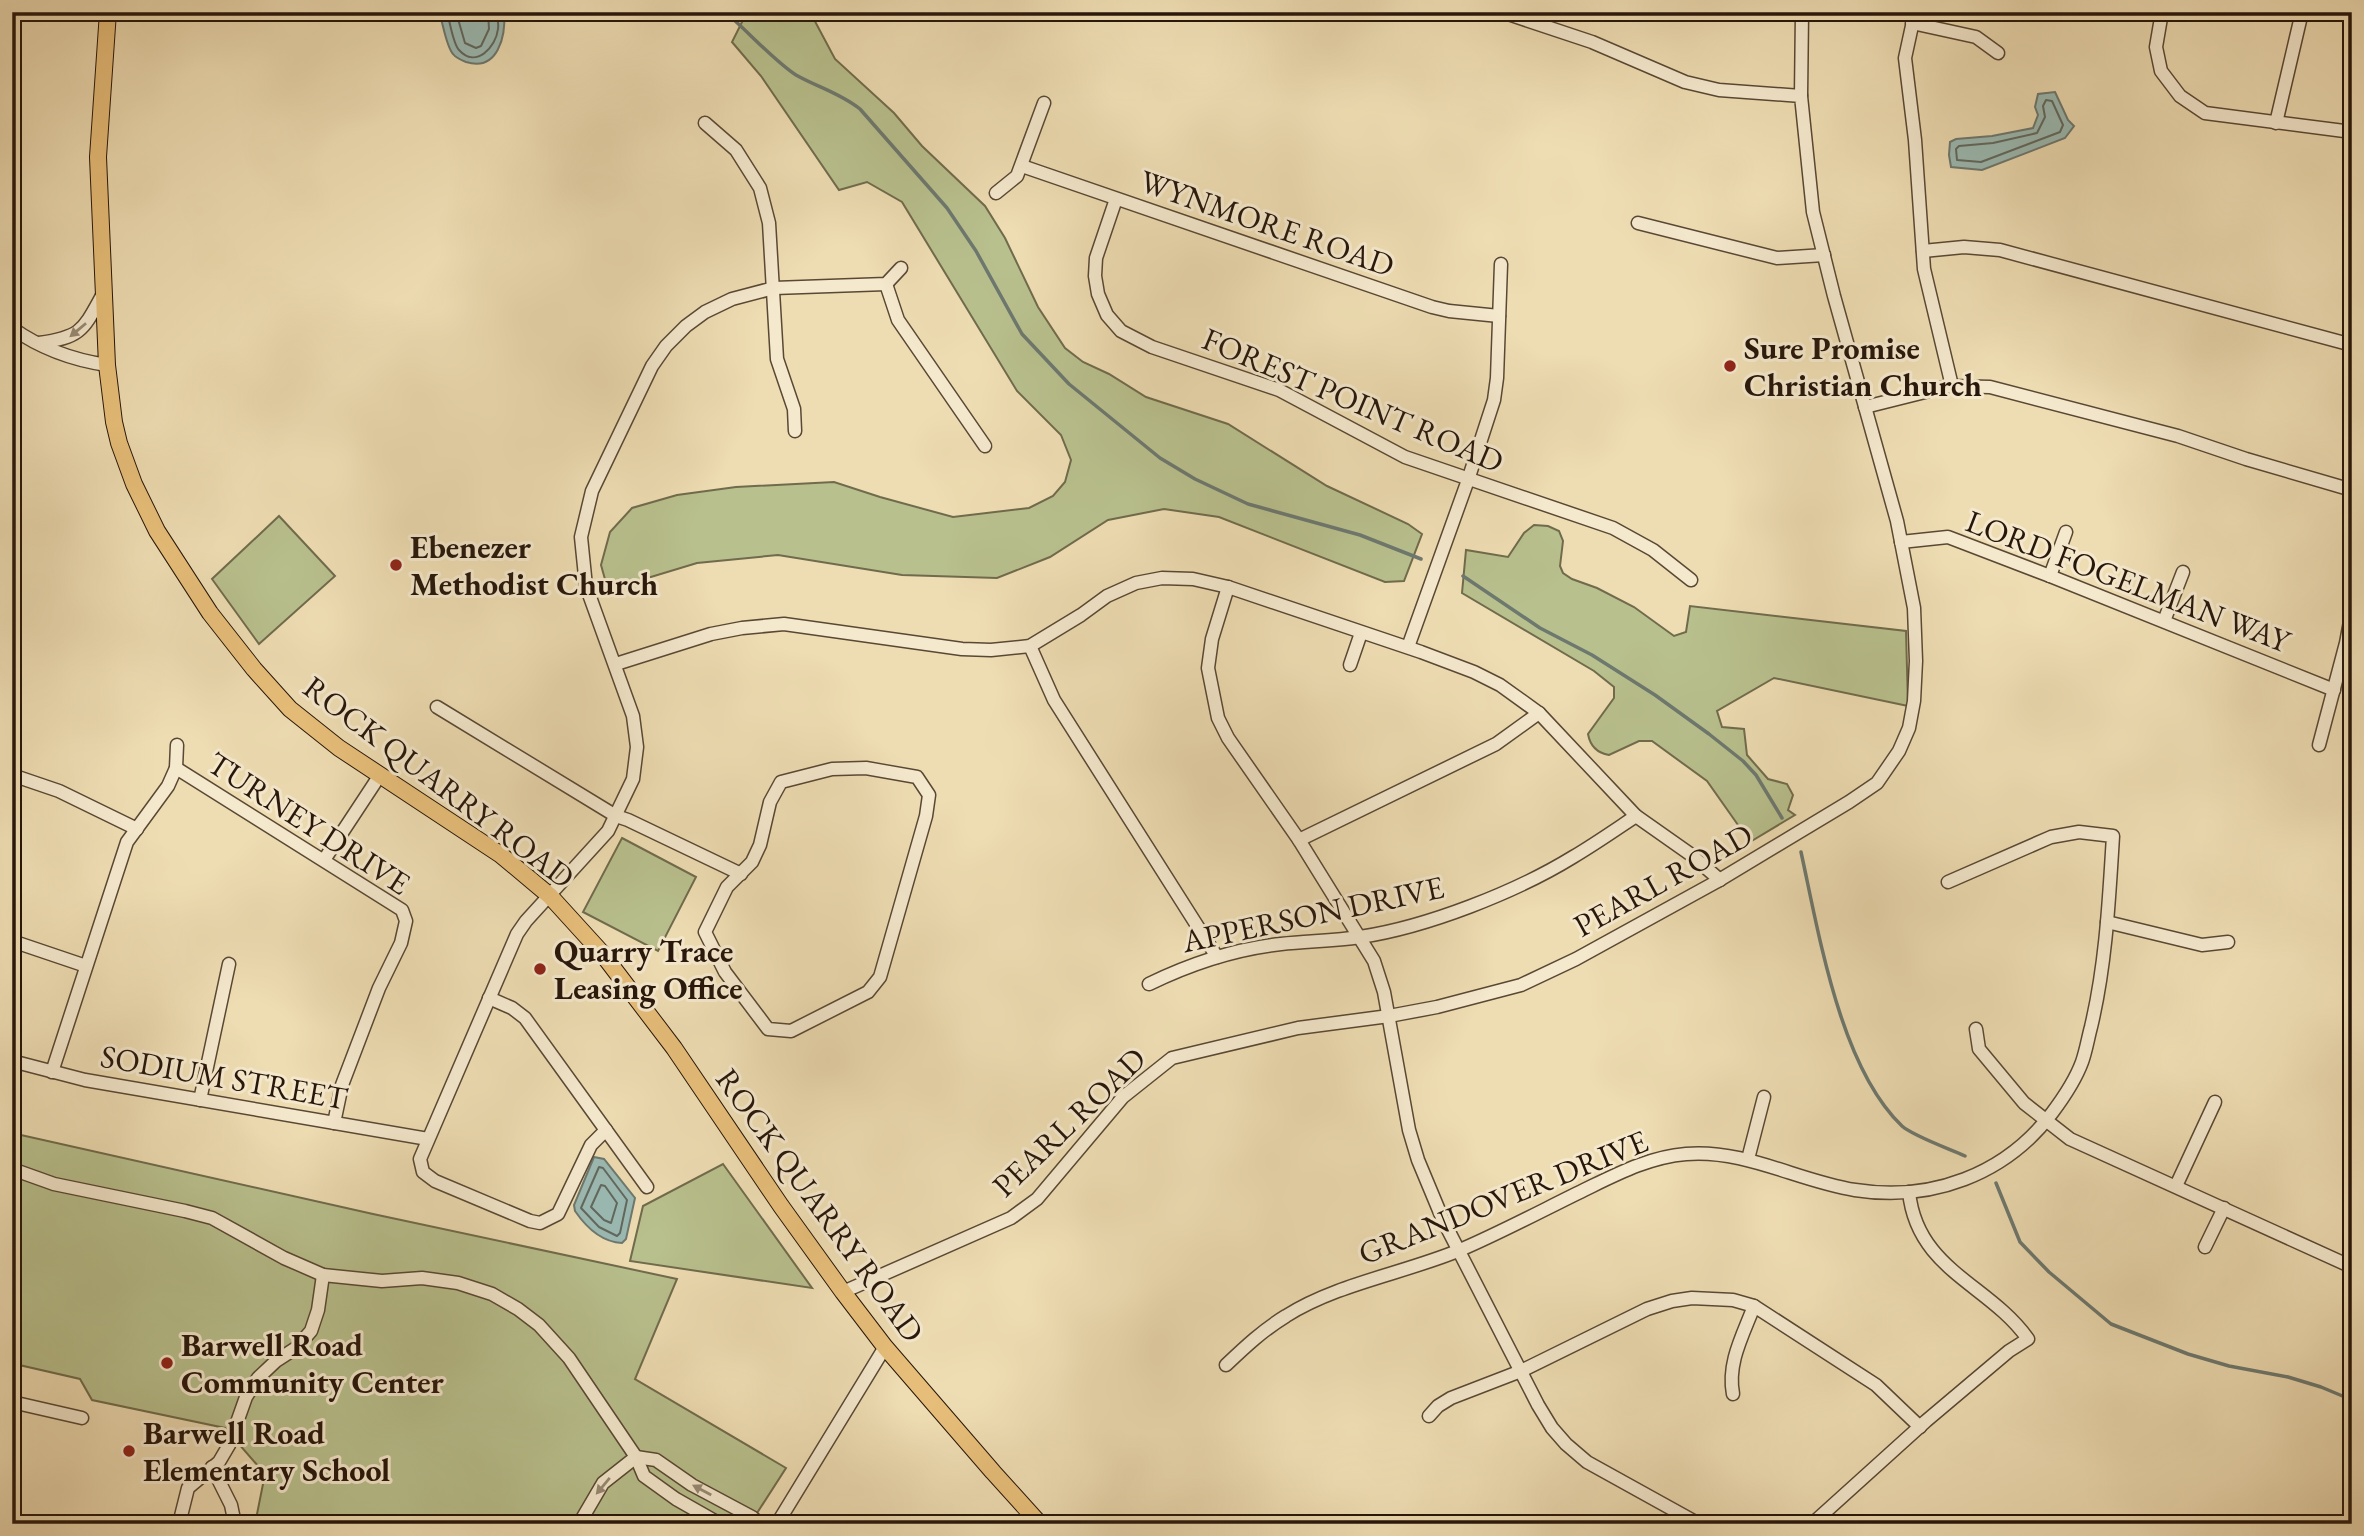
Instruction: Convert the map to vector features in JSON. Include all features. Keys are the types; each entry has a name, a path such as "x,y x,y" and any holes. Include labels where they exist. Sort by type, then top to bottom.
{"main road":[{"name":"ROCK QUARRY ROAD","path":"107,12 98,157 107,365 114,422 134,484 157,531 210,613 254,670 290,709 320,734 475,836 550,896 601,952 674,1048 843,1292 885,1346 1040,1524"}],"street":[{"path":"1502,12 1592,42 1685,82 1719,90 1801,96"},
{"name":"PEARL ROAD","path":"843,1292 1011,1218 1037,1199 1123,1097 1172,1058 1298,1028 1437,1007 1521,985 1576,960 1720,880 1877,783 1899,751 1909,728 1914,701 1916,661 1913,608 1897,521 1813,212 1801,96 1802,12"},
{"path":"2162,12 2156,47 2161,71 2180,96 2205,113 2352,132"},
{"path":"2276,123 2302,12"},
{"path":"1952,386 1930,294 1923,251 1915,140 1905,58 1914,18 1976,37 1998,53"},
{"path":"996,192 1017,176 1044,103"},
{"path":"705,123 736,150 760,188 769,223 777,359 794,409 795,431"},
{"name":"WYNMORE ROAD","path":"1022,166 1432,307 1499,316"},
{"name":"FOREST POINT ROAD","path":"1116,199 1096,258 1095,276 1098,294 1107,315 1121,331 1152,347 1279,390 1405,457 1613,528 1653,550 1691,580"},
{"path":"1638,223 1777,258 1824,255"},
{"path":"1923,251 1965,247 2000,250 2352,345"},
{"path":"1408,647 1494,401 1501,264"},
{"path":"606,1130 591,1145 558,1214 540,1223 435,1181 424,1172 420,1158 517,934 602,839 633,779 637,747 633,716 586,586 582,561 581,537 592,491 652,366 666,346 705,312 732,299 774,288 886,284 901,268"},
{"path":"886,284 898,320 985,446"},
{"path":"38,344 76,335 85,327 103,294"},
{"path":"12,328 38,344 69,357 107,365"},
{"path":"1866,407 1952,386 1978,385 2004,389 2178,436 2352,490"},
{"path":"2050,576 2066,533"},
{"name":"LORD FOGELMAN WAY","path":"1901,542 1948,537 2334,690"},
{"path":"2164,621 2183,572"},
{"path":"616,664 711,634 784,624 962,649 991,650 1030,646 1082,615 1107,596 1136,583 1162,578 1193,579 1228,587 1408,647 1474,671 1500,685 1539,713 1636,816 1690,854 1720,880"},
{"path":"1228,587 1212,639 1208,668 1218,718 1228,738 1360,937 1382,983 1409,1130 1418,1160 1459,1250 1538,1405 1566,1444 1587,1462 1699,1524"},
{"path":"2319,744 2352,611"},
{"path":"1350,666 1361,633"},
{"path":"1030,646 1054,700 1217,957"},
{"path":"437,707 616,816 741,874"},
{"path":"1298,840 1496,744 1539,713"},
{"path":"52,1072 127,842 168,786 176,768 177,745"},
{"name":"TURNEY DRIVE","path":"176,768 402,910 406,920 401,943 379,988 342,1085 334,1123"},
{"path":"866,768 917,777 929,795 926,816 880,977 868,992 791,1031 768,1029 724,972 705,932 727,887 741,874 752,862 760,845 770,802 781,782 832,769 866,768"},
{"path":"12,775 94,806 137,829"},
{"path":"324,860 380,775"},
{"name":"APPERSON DRIVE","path":"1149,984 1178,970 1217,957 1277,944 1360,937 1416,925 1493,897 1572,858 1636,816"},
{"name":"GRANDOVER DRIVE","path":"1226,1365 1255,1337 1286,1315 1311,1302 1459,1250 1623,1171 1656,1159 1686,1154 1715,1154 1748,1159 1830,1185 1885,1193 1936,1189 1995,1166 2046,1121 2067,1093 2082,1062 2096,1002 2107,922 2113,836 2079,832 2051,837 1948,882"},
{"path":"2107,922 2202,945 2228,942"},
{"path":"12,941 86,966"},
{"path":"200,1100 229,964"},
{"path":"489,998 512,1008 525,1018 647,1188"},
{"path":"1976,1029 1979,1049 2024,1103 2070,1139 2352,1267"},
{"name":"SODIUM STREET","path":"12,1061 85,1080 428,1139"},
{"path":"1748,1159 1764,1097"},
{"path":"2176,1186 2214,1102"},
{"path":"12,1169 54,1184 212,1218 284,1258 323,1275 382,1281 422,1278 458,1283 492,1294 519,1309 539,1325 569,1358 636,1457 643,1476 720,1524"},
{"path":"1812,1524 1920,1427 2009,1351 2028,1339 2018,1325 1959,1276 1933,1250 1916,1224 1909,1192"},
{"path":"2205,1247 2224,1208"},
{"path":"179,1524 188,1488 219,1462 229,1445 246,1397 258,1378 296,1348 311,1331 318,1310 323,1275"},
{"path":"1429,1416 1451,1398 1521,1371 1647,1309 1672,1301 1715,1298 1755,1306 1876,1385 1920,1427"},
{"path":"1733,1394 1730,1379 1732,1364 1755,1306"},
{"path":"777,1524 885,1346"},
{"path":"12,1402 82,1418"},
{"path":"579,1524 603,1483 636,1457 656,1460 692,1485 760,1524"},
{"path":"212,1467 232,1505 235,1524"}],"green space":[{"path":"747,12 810,12 835,59 894,113 922,146 985,206 1005,238 1038,307 1065,348 1083,362 1109,374 1146,397 1228,424 1327,486 1408,524 1422,534 1404,581 1385,582 1219,517 1164,509 1108,520 1050,557 997,578 902,575 778,555 697,563 608,590 601,565 610,532 632,508 677,495 736,487 834,482 953,517 1029,508 1053,496 1065,482 1071,460 1061,435 1017,391 902,202 867,182 839,190 761,76 732,42"},
{"path":"279,516 335,576 259,644 212,579"},
{"path":"1534,525 1548,526 1559,531 1563,541 1560,566 1563,573 1634,607 1674,636 1686,632 1690,606 1906,631 1908,706 1774,678 1717,711 1722,727 1744,729 1747,755 1768,779 1787,784 1793,795 1788,810 1795,815 1750,842 1707,781 1652,741 1639,741 1609,755 1592,745 1588,734 1614,698 1614,687 1594,671 1462,593 1466,550 1508,557 1524,533"},
{"path":"622,838 696,877 658,951 583,912"},
{"path":"12,1133 677,1279 635,1379 786,1468 750,1524 255,1524 265,1474 225,1428 92,1400 80,1379 15,1364 12,1360"},
{"path":"723,1164 812,1288 630,1261 643,1206"}],"water":[{"path":"439,12 504,12 501,41 493,57 477,64 456,57 448,46"},
{"path":"2055,92 2068,120 2074,126 2065,138 1982,170 1951,167 1950,142 2033,128 2038,115 2035,107 2038,94"},
{"path":"594,1157 604,1159 635,1198 626,1239 622,1243 607,1240 595,1233 575,1211 574,1205"}],"waterway":[{"path":"722,12 796,75 860,109 947,208 976,251 1022,334 1069,384 1160,458 1195,479 1248,504 1360,535 1421,559"},
{"path":"1463,576 1540,628 1592,655 1655,695 1709,734 1756,775 1782,818"},
{"path":"1801,852 1835,998 1863,1070 1881,1101 1902,1126 1965,1156"},
{"path":"1996,1183 2020,1242 2049,1272 2111,1324 2188,1354 2229,1366 2288,1377 2352,1400"}],"place":[{"name":"Sure Promise Christian Church","path":"1730,366"},
{"name":"Ebenezer Methodist Church","path":"396,565"},
{"name":"Quarry Trace Leasing Office","path":"540,969"},
{"name":"Barwell Road Community Center","path":"167,1363"},
{"name":"Barwell Road Elementary School","path":"129,1451"}]}
